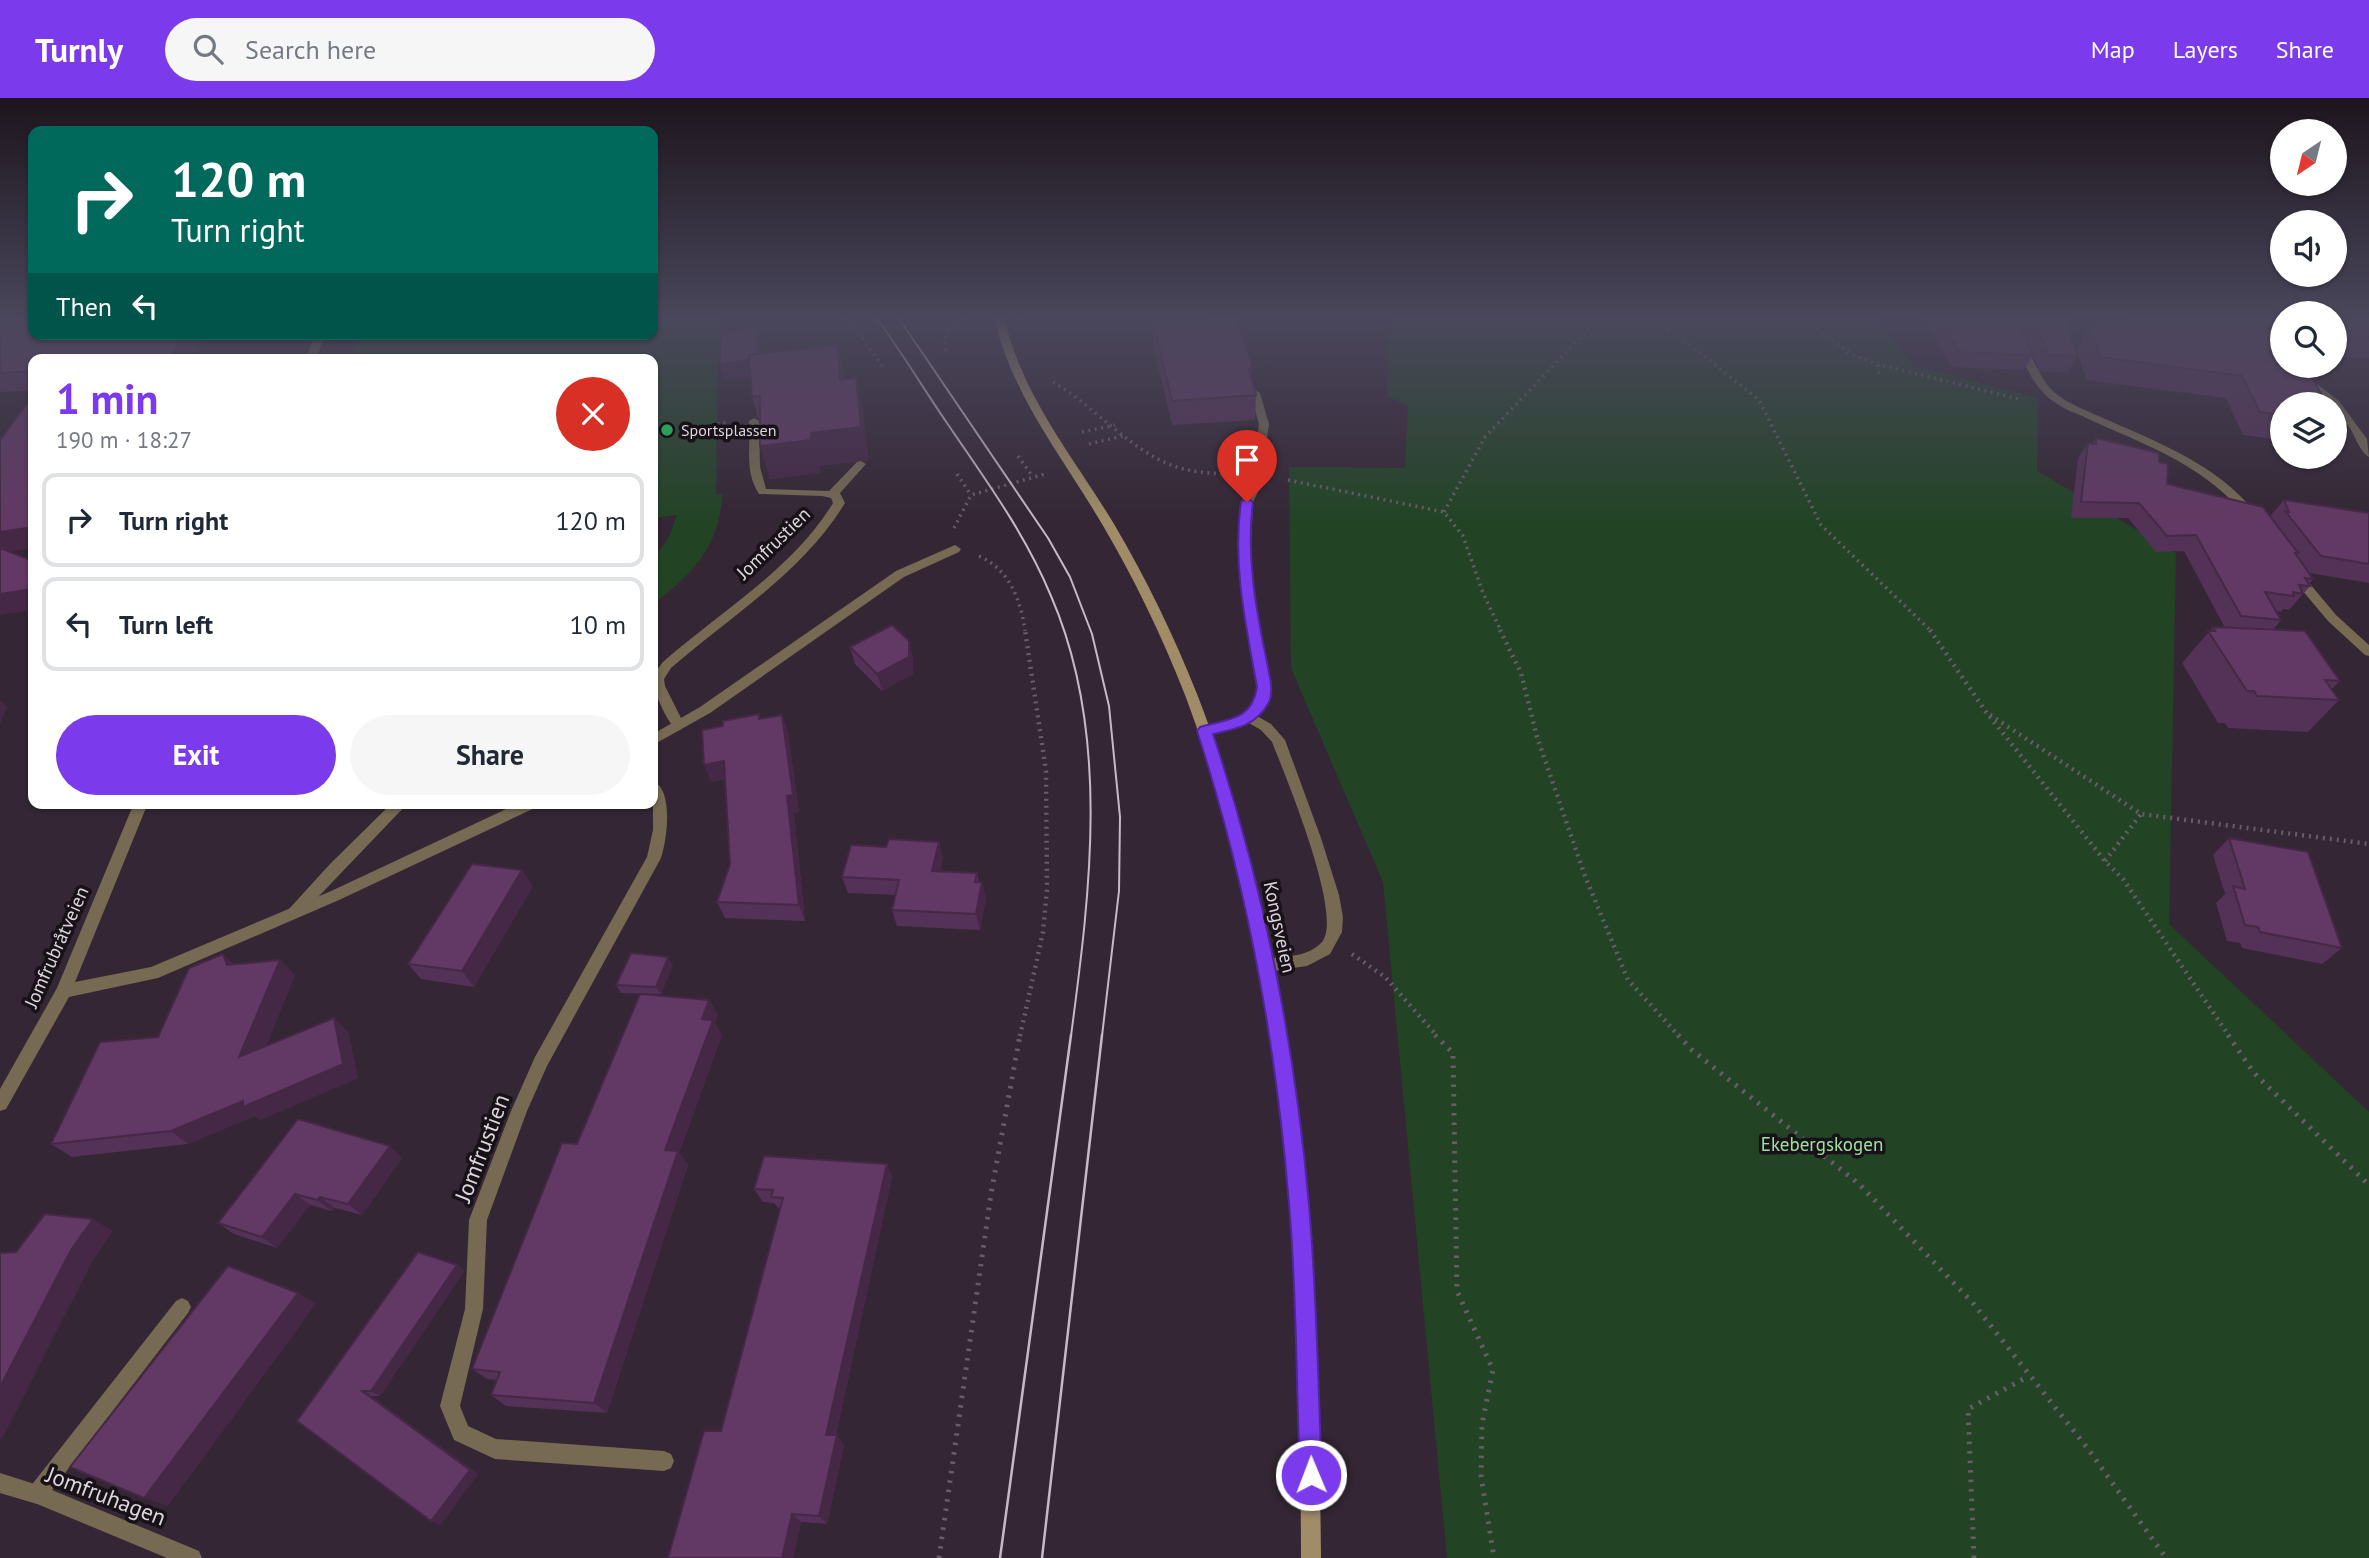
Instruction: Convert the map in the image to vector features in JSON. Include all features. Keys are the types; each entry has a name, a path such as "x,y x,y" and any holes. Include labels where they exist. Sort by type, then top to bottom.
{"main road":[{"name":"Kongsveien","path":"1022,385 1137,578 1171,646 1205,731 1232,813 1267,966 1285,1074 1299,1206 1309,1375 1311,1558"}],"street":[{"path":"2041,385 2048,397 2199,467 2233,492 2260,526"},
{"path":"2317,385 2343,410 2358,429 2369,454"},
{"path":"1205,731 1249,717 1262,701 1264,687 1249,609 1245,519 1247,502 1261,477 1260,454 1264,424 1255,393"},
{"name":"Jomfrustien","path":"678,726 659,686 658,679 667,665 792,559 837,508 838,499 832,495 763,492 757,482 754,466 754,421"},
{"path":"832,495 861,464"},
{"path":"658,737 900,574 955,550"},
{"path":"2287,564 2332,618 2369,652"},
{"path":"1249,717 1266,727 1278,740 1324,868 1336,918 1336,930 1323,950 1307,960 1267,966"},
{"name":"Jomfrustien","path":"658,807 662,836 654,858 541,1062 519,1111 478,1220 474,1309 450,1406 461,1433 495,1449 664,1461"},
{"name":"Jomfrubråtveien","path":"0,1104 6,1083 64,991 139,809"},
{"path":"294,913 395,809"},
{"path":"64,991 153,974 294,913 519,809"},
{"path":"37,1494 182,1307"},
{"name":"Jomfruhagen","path":"0,1483 37,1494 192,1558"}],"path":[{"path":"1059,385 1075,394 1155,455 1185,469 1301,481 1444,512 1464,536 1483,593 1521,673 1537,737 1572,840 1604,926 1628,980 1692,1050 1859,1184 1972,1302 2030,1375 2166,1558"},
{"path":"1444,512 1485,437 1535,385"},
{"path":"1740,385 1759,400 1821,525 1928,627 1986,712 2105,861 2123,879 2254,1073 2369,1185"},
{"path":"1961,385 1997,394"},
{"path":"1082,432 1115,425"},
{"path":"1089,444 1128,435"},
{"path":"1017,456 1033,477"},
{"path":"939,1558 990,1195 1020,1034 1043,932 1048,851 1045,771 1021,608 1010,583 993,562 955,550 954,524 971,495 1045,473"},
{"path":"957,474 971,495"},
{"path":"1986,712 2141,814 2369,844"},
{"path":"2105,861 2141,814"},
{"path":"1331,940 1385,977 1406,1004 1453,1053 1457,1291 1493,1370 1482,1424 1481,1476 1494,1558"},
{"path":"1974,1558 1968,1409 2030,1375"}],"green space":[{"name":"Sportsplassen","path":"658,385 718,385 716,494 722,494 716,529 710,544 692,570 658,600 658,554 669,537 677,515 658,517"},
{"name":"Ekebergskogen","path":"1387,385 1988,385 2038,398 2037,471 2176,553 2169,924 2369,1112 2369,1558 1447,1558 1383,882 1291,668 1289,467 1405,468 1408,405 1387,397"}],"building":[{"path":"751,385 857,385 861,427 811,433 811,440 760,446 760,396 752,397"},
{"path":"1168,385 1253,385 1256,395 1172,401"},
{"path":"2247,385 2316,385 2320,392 2270,392 2270,413 2260,412"},
{"path":"28,403 28,528 0,532 0,440"},
{"path":"2096,438 2159,453 2159,462 2168,464 2167,484 2263,507 2298,553 2295,553 2313,579 2305,578 2310,586 2299,585 2303,594 2293,592 2294,596 2265,592 2281,620 2241,616 2196,535 2167,536 2139,503 2081,502 2088,443 2096,444"},
{"path":"2284,500 2369,513 2369,564 2321,556 2285,511 2289,512"},
{"path":"0,548 28,559 28,590 0,594"},
{"path":"892,625 909,641 909,657 877,674 850,647"},
{"path":"2213,627 2305,631 2340,681 2325,680 2339,700 2257,696 2254,691 2247,691 2208,631 2215,631"},
{"path":"759,714 759,719 782,715 793,795 787,796 799,905 717,902 730,864 724,761 704,765 702,730 723,726 723,721"},
{"path":"2229,838 2308,852 2342,948 2260,932 2258,927 2245,925 2233,886 2245,889"},
{"path":"889,839 939,842 932,871 977,873 975,882 982,882 976,914 892,910 899,880 842,877 851,845 886,847"},
{"path":"472,864 522,870 462,971 408,964"},
{"path":"631,953 668,957 656,987 616,985"},
{"path":"223,954 227,965 280,960 239,1057 334,1018 343,1064 243,1107 243,1101 171,1131 51,1144 100,1042 158,1037 189,968"},
{"path":"640,994 709,1000 702,1019 713,1020 665,1150 678,1151 594,1403 491,1395 500,1372 472,1369 562,1143 577,1144"},
{"path":"298,1119 390,1146 348,1204 295,1194 262,1237 218,1223"},
{"path":"764,1156 887,1164 826,1435 837,1435 819,1516 792,1514 782,1558 668,1558 704,1431 721,1431 783,1198 771,1197 773,1190 754,1189"},
{"path":"45,1214 93,1219 71,1250 0,1387 0,1253 16,1252"},
{"path":"418,1252 457,1265 371,1391 362,1391 470,1470 431,1521 297,1421"},
{"path":"228,1266 298,1293 144,1498 70,1467"}],"tram line":[{"path":"922,385 1017,528 1041,573 1070,649 1082,703 1089,758 1091,814 1084,926 1071,1036"},
{"path":"944,385 1048,538 1070,577 1092,634 1109,706 1120,817 1119,891 1102,1036"},
{"path":"1000,1558 1071,1035"},
{"path":"1042,1558 1102,1035"}],"place":[{"name":"Sportsplassen","path":"667,430"}],"route":[{"path":"1247,502 1246,578 1264,687 1262,701 1249,717 1205,731 1232,813 1249,883 1277,1018 1285,1074 1294,1148 1305,1297 1311,1475"}]}
